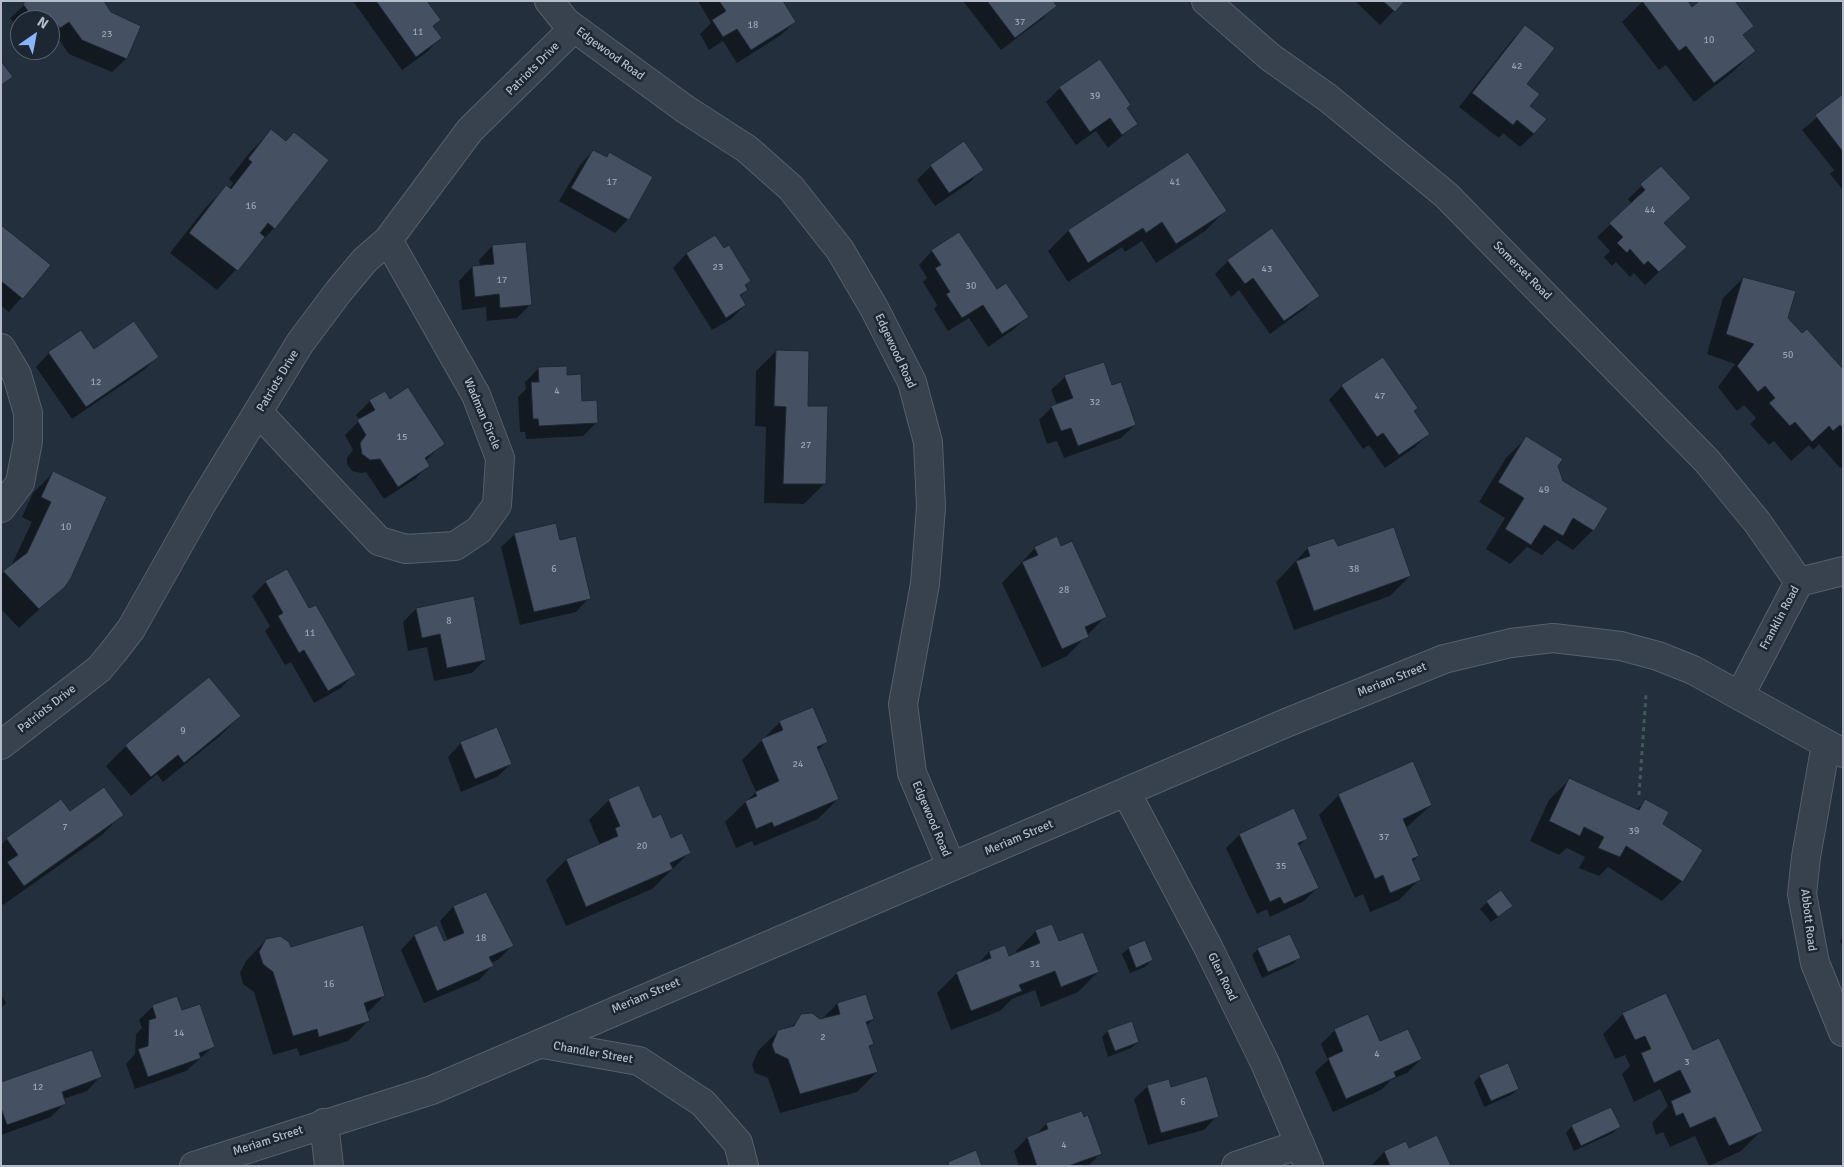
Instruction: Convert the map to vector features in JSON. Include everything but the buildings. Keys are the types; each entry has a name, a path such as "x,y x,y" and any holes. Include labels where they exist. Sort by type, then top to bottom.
{"street":[{"name":"Edgewood Road","path":"549,1 566,22 685,109 747,149 791,188 840,250 874,308 912,382 928,442 931,508 925,584 903,704 912,773 951,866"},
{"name":"Somerset Road","path":"1206,1 1266,53 1328,98 1446,195 1707,461 1757,522 1799,582"},
{"name":"Patriots Drive","path":"1,745 99,669 131,629 201,505 259,413 300,343 365,260 388,240 470,130 574,28"},
{"name":"Wadman Circle","path":"259,413 379,541 406,549 455,546 479,530 497,506 500,458 476,395 388,240"},
{"path":"1,348 17,375 28,413 28,440 20,483 1,508"},
{"name":"Franklin Road","path":"1740,694 1799,582 1843,571"},
{"name":"Meriam Street","path":"194,1166 432,1090 543,1044 610,1012 1307,714 1444,659 1511,643 1553,638 1621,646 1667,659 1740,694 1834,748"},
{"name":"Abbott Road","path":"1834,748 1806,857 1802,894 1815,963 1843,1032"},
{"name":"Glen Road","path":"1126,792 1190,911 1264,1063 1304,1155"},
{"name":"Chandler Street","path":"543,1044 639,1061 703,1103 738,1143 744,1166"},
{"path":"324,1123 329,1166"},
{"path":"1236,1166 1304,1155"}],"path":[{"path":"1639,795 1646,695"}]}
